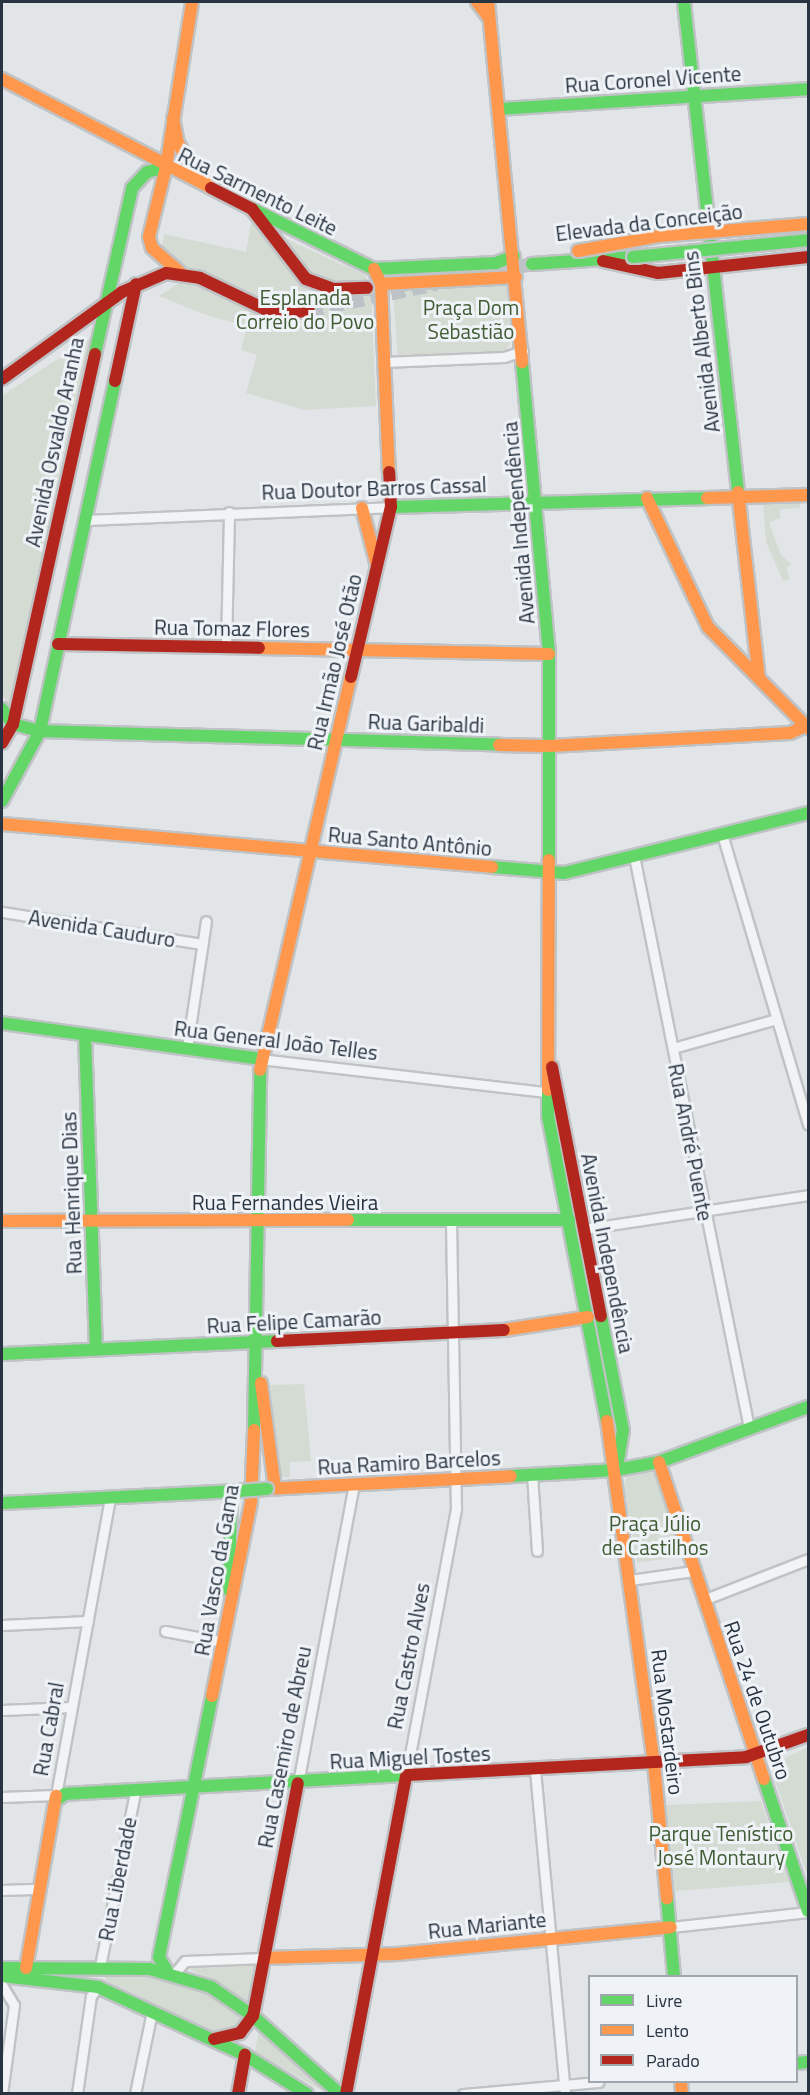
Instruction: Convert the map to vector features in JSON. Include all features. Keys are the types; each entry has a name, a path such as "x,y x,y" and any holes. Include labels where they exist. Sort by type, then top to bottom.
{"main road":[{"path":"192,2 166,167 149,237 153,248 180,272 224,287 260,309 273,313 309,311"},
{"path":"477,2 490,19"},
{"name":"Avenida Independência","path":"488,2 523,351 549,654 546,1092 616,1470 630,1580"},
{"name":"Avenida Alberto Bins","path":"684,2 759,678"},
{"name":"Rua Sarmento Leite","path":"2,79 166,167 209,184 252,209 374,269 496,263 513,255"},
{"name":"Rua Coronel Vicente","path":"500,109 808,89"},
{"path":"173,118 178,143 189,165 209,184"},
{"name":"Avenida Osvaldo Aranha","path":"2,743 13,724 99,328 132,188 147,172 166,167"},
{"path":"252,209 306,279 333,289 367,288"},
{"name":"Elevada da Conceição","path":"808,224 659,236 532,260 595,260 808,240"},
{"path":"595,260 658,273 712,269 725,263 808,257"},
{"name":"Rua Irmão José Otão","path":"260,1059 312,853 376,563 391,507 384,362 385,288 374,269"},
{"path":"2,379 136,284 151,276 180,272"},
{"path":"385,288 516,277"},
{"path":"2,801 40,731 136,284"},
{"path":"75,328 99,328"},
{"name":"Rua Doutor Barros Cassal","path":"391,507 739,495 808,495"},
{"path":"647,498 708,627 808,726"},
{"path":"362,508 376,563"},
{"name":"Rua Tomaz Flores","path":"58,644 549,654"},
{"path":"2,710 13,724"},
{"name":"Rua Garibaldi","path":"13,724 40,731 550,746 790,733 808,726"},
{"name":"Rua Santo Antônio","path":"2,824 312,853 564,873 808,813"},
{"name":"Rua General João Telles","path":"2,1023 260,1059"},
{"name":"Rua Henrique Dias","path":"85,1035 96,1349"},
{"name":"Avenida Independência","path":"547,1043 623,1430 616,1470"},
{"name":"Rua Vasco da Gama","path":"171,1973 159,1957 195,1789 251,1502 257,1363 260,1059"},
{"name":"Rua Fernandes Vieira","path":"2,1221 569,1220"},
{"name":"Rua Felipe Camarão","path":"2,1353 514,1330 588,1317"},
{"path":"257,1363 269,1421 271,1489"},
{"name":"Rua Ramiro Barcelos","path":"618,1484 627,1473 661,1467 749,1428 808,1407"},
{"path":"661,1467 693,1571"},
{"name":"Rua Ramiro Barcelos","path":"2,1503 661,1467"},
{"path":"231,1606 227,1560 233,1491"},
{"name":"Rua 24 de Outubro","path":"693,1571 808,1912"},
{"name":"Rua Mostardeiro","path":"630,1580 654,1764 674,1975"},
{"name":"Rua Miguel Tostes","path":"59,1795 654,1764 756,1756 808,1735"},
{"name":"Rua Castro Alves","path":"346,2094 406,1776"},
{"name":"Rua Casemiro de Abreu","path":"253,2016 298,1783"},
{"name":"Rua Cabral","path":"26,1968 39,1889 59,1795"},
{"name":"Rua Mariante","path":"264,1958 373,1955 671,1927"},
{"path":"2,1968 100,1966 171,1973 211,1987 253,2016 340,2094"},
{"path":"2,1976 98,1987 245,2055 307,2094"},
{"path":"210,2038 231,2038 248,2026 253,2016"},
{"path":"238,2094 245,2055"}],"street":[{"path":"384,362 504,357 523,351"},
{"name":"Rua Doutor Barros Cassal","path":"85,520 229,512 391,507"},
{"path":"226,647 229,512"},
{"path":"722,834 808,1125"},
{"name":"Rua André Puente","path":"634,856 749,1428"},
{"name":"Avenida Cauduro","path":"2,912 202,944"},
{"name":"Avenida Cauduro","path":"187,1048 206,921"},
{"path":"673,1048 776,1019"},
{"name":"Rua General João Telles","path":"260,1059 546,1092"},
{"path":"584,1229 808,1196"},
{"name":"Rua Castro Alves","path":"406,1776 456,1509 458,1478 451,1221"},
{"path":"532,1474 537,1551"},
{"name":"Rua Casemiro de Abreu","path":"298,1783 354,1484"},
{"name":"Rua Cabral","path":"59,1795 72,1707 110,1497"},
{"path":"703,1600 808,1559"},
{"path":"630,1580 693,1571"},
{"path":"2,1625 88,1621"},
{"path":"165,1631 224,1641"},
{"path":"2,1710 72,1707"},
{"path":"535,1770 565,2089"},
{"name":"Rua Liberdade","path":"100,1966 135,1792"},
{"name":"Rua Miguel Tostes","path":"2,1797 59,1795"},
{"path":"2,1890 39,1889"},
{"name":"Rua Mariante","path":"671,1927 808,1912"},
{"name":"Rua Mariante","path":"171,1973 186,1961 264,1958"},
{"path":"2,1985 14,2005 2,2091"},
{"path":"77,2094 91,1996 98,1987"},
{"path":"135,2094 152,2011"},
{"path":"463,2094 565,2089 593,2083"}],"green space":[{"name":"Esplanada Correio do Povo","path":"251,223 365,275 371,291 376,406 304,410 246,393 257,355 241,350 247,326 209,316 159,296 188,277 162,248 164,234 246,252"},
{"name":"Praça Dom Sebastião","path":"506,278 511,342 503,354 398,358 393,292"},
{"path":"91,337 63,456 10,706 2,695 2,396"},
{"path":"763,501 800,501 800,508 780,509 780,518 769,523 781,555 791,564 786,568 790,579 783,581 766,542"},
{"path":"304,1384 311,1461 290,1462 290,1477 281,1477 270,1385"},
{"name":"Praça Júlio de Castilhos","path":"652,1472 660,1477 684,1556 637,1563 624,1484 628,1476"},
{"path":"808,1747 808,1878 770,1765"},
{"name":"Parque Tenístico José Montaury","path":"761,1801 789,1882 675,1891 666,1805"},
{"path":"257,1964 250,2003 214,1980 189,1969 190,1965"},
{"path":"106,1974 166,1977 209,1992 239,2014 240,2022 229,2031 212,2031 105,1980"},
{"path":"259,2029 326,2093 255,2052"}],"tunnel":[{"path":"475,276 532,264"},
{"path":"412,279 467,268"},
{"path":"309,311 436,284"}],"traffic: fast":[{"path":"684,2 738,492"},
{"path":"500,109 808,89"},
{"path":"95,354 132,188 147,172 166,167"},
{"path":"253,209 374,269 496,263 514,256"},
{"path":"633,257 808,240"},
{"path":"532,264 633,257"},
{"path":"522,362 549,654 549,860"},
{"path":"2,801 40,731 115,381"},
{"path":"391,507 707,498"},
{"path":"2,709 13,724 40,731 499,745"},
{"path":"492,867 564,873 808,813"},
{"path":"2,1023 260,1059"},
{"path":"85,1035 96,1349"},
{"path":"254,1430 260,1070"},
{"path":"548,1090 548,1116 607,1421"},
{"path":"348,1220 569,1220"},
{"path":"601,1316 623,1430 618,1460"},
{"path":"2,1354 277,1341"},
{"path":"511,1476 616,1470 659,1462 808,1407"},
{"path":"236,1491 267,1489"},
{"path":"229,1590 231,1491"},
{"path":"2,1503 236,1491"},
{"path":"167,1971 159,1957 212,1696"},
{"path":"55,1801 65,1794 408,1775"},
{"path":"764,1779 808,1911"},
{"path":"667,1898 674,1975"},
{"path":"2,1968 150,1969 211,1987 253,2016 340,2094"},
{"path":"2,1976 98,1987 245,2055 307,2094"},
{"path":"798,2063 808,2062"}],"traffic: slow":[{"path":"166,167 192,2"},
{"path":"477,2 489,18"},
{"path":"488,2 522,362"},
{"path":"2,79 211,188"},
{"path":"173,118 178,143 190,165 205,180"},
{"path":"166,167 149,237 152,248 180,272"},
{"path":"578,251 659,236 808,224"},
{"path":"374,269 381,284 389,472"},
{"path":"381,284 516,277"},
{"path":"738,492 759,678"},
{"path":"707,498 808,495"},
{"path":"647,498 708,627 808,728"},
{"path":"362,508 376,562"},
{"path":"259,648 549,654"},
{"path":"260,1070 351,677"},
{"path":"499,745 550,746 790,733 808,725"},
{"path":"2,824 492,867"},
{"path":"548,1090 549,860"},
{"path":"2,1221 348,1220"},
{"path":"504,1330 588,1317"},
{"path":"261,1383 275,1488"},
{"path":"607,1421 654,1764 667,1898"},
{"path":"212,1696 251,1502 254,1430"},
{"path":"659,1462 764,1779"},
{"path":"267,1489 511,1476"},
{"path":"26,1968 56,1796"},
{"path":"264,1958 398,1954 671,1927"},
{"path":"681,2083 682,2094"}],"traffic: jam":[{"path":"211,188 252,209 306,279 333,289 367,288"},
{"path":"603,261 658,273 808,257"},
{"path":"2,379 122,292 166,273 200,278 273,313 309,311"},
{"path":"115,381 136,284"},
{"path":"2,743 13,724 95,354"},
{"path":"351,677 391,507 389,472"},
{"path":"58,644 259,648"},
{"path":"552,1067 601,1316"},
{"path":"277,1341 504,1330"},
{"path":"408,1775 746,1757 808,1735"},
{"path":"346,2094 406,1776"},
{"path":"214,2039 240,2033 253,2016 298,1783"},
{"path":"238,2094 245,2055"}]}
